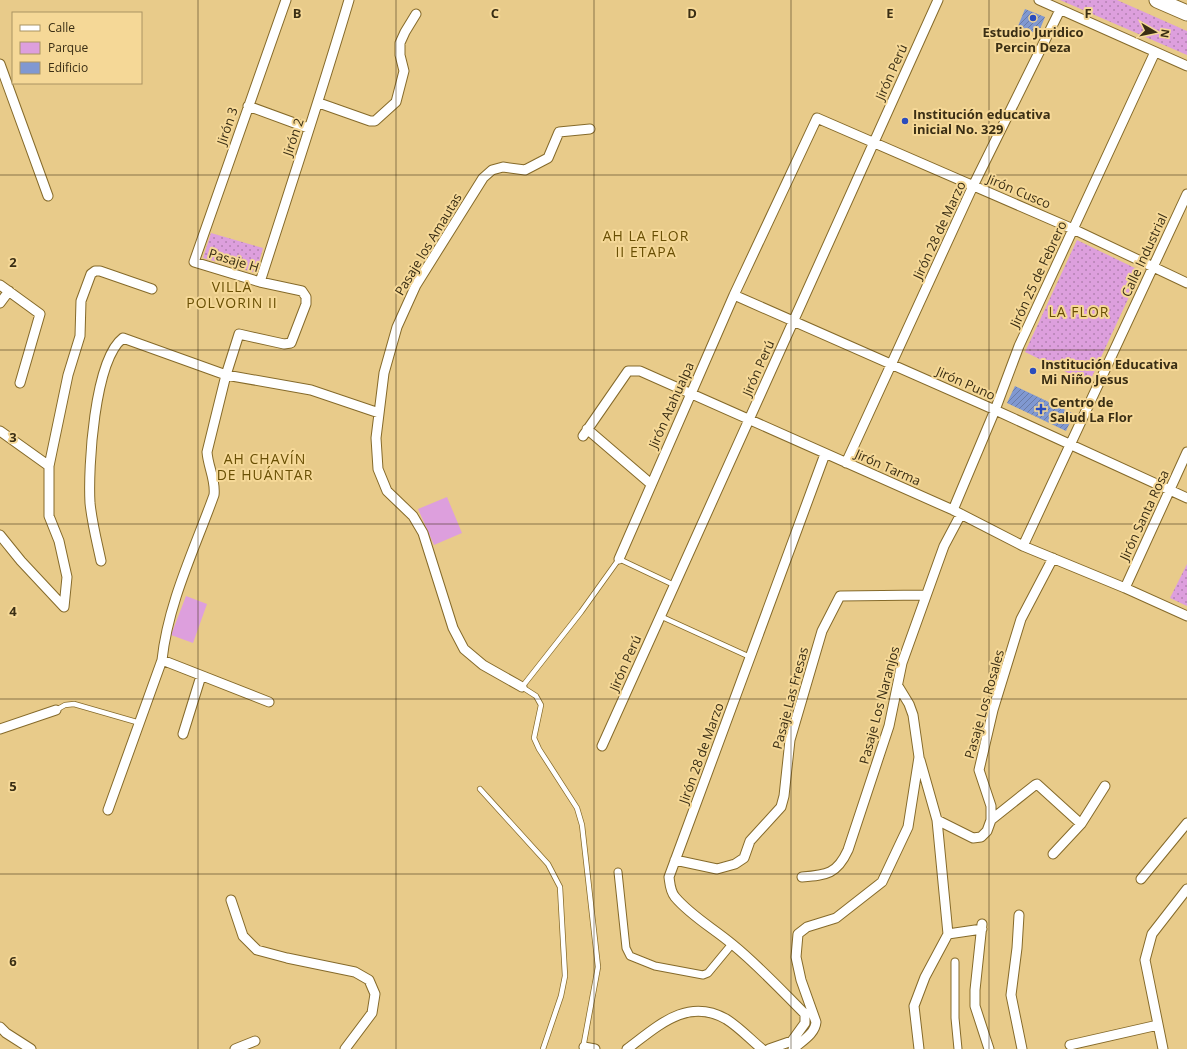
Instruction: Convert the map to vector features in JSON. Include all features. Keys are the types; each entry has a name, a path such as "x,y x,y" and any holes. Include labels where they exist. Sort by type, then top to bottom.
{"highway":[{"path":"1157,0 1187,13"}],"street":[{"name":"Jirón 3","path":"194,262 286,0"},
{"name":"Jirón 2","path":"260,282 308,128 318,103 349,0"},
{"name":"Jirón Perú","path":"602,746 938,0"},
{"path":"1039,0 1187,66"},
{"name":"Jirón 28 de Marzo","path":"846,463 973,186 1060,10"},
{"path":"318,103 370,121 375,121 396,102 404,71 400,54 400,43 416,14"},
{"name":"Jirón 25 de Febrero","path":"957,512 1019,346 1155,52"},
{"path":"0,64 48,196"},
{"path":"248,106 308,128"},
{"name":"Jirón Cusco","path":"817,118 1073,229 1187,283"},
{"name":"Jirón Atahualpa","path":"619,559 734,294 817,118"},
{"name":"Pasaje los Amautas","path":"522,687 483,665 464,649 452,628 423,533 413,516 387,491 378,469 376,438 379,413 384,373 397,326 416,285 483,178 492,170 503,167 525,170 548,158 559,132 590,129"},
{"name":"Calle Industrial","path":"1023,546 1187,194"},
{"name":"Pasaje H","path":"194,262 260,282 302,291 306,297 306,304 291,343 284,344 239,334 226,375"},
{"path":"0,535 20,561 64,607 67,577 59,541 49,516 49,466 68,375 80,336 81,301 91,274 95,271 100,271 152,289"},
{"path":"0,285 40,314 20,383"},
{"path":"0,303 9,291"},
{"name":"Jirón Puno","path":"734,294 891,365 996,410 1187,498"},
{"path":"101,561 90,503 93,431 107,361 120,340 127,338 226,375 310,390 379,413"},
{"name":"Jirón Tarma","path":"651,484 585,433 628,371 640,371 957,512 1023,546 1187,616"},
{"path":"108,810 162,660 164,642 175,603 214,495 216,485 207,452 226,375"},
{"path":"0,430 49,466"},
{"name":"Jirón Santa Rosa","path":"1124,588 1187,452"},
{"name":"Jirón 28 de Marzo","path":"769,1049 792,1041 805,1023 805,1014 756,964 690,912 674,896 671,890 669,877 825,454"},
{"name":"Pasaje Los Naranjos","path":"802,877 824,876 842,863 848,850 889,726 902,663 925,595 957,512"},
{"name":"Pasaje Los Rosales","path":"991,820 990,806 979,770 988,733 1021,619 1053,558"},
{"name":"Pasaje Las Fresas","path":"675,860 706,868 717,869 735,864 744,858 750,841 781,807 784,796 790,740 822,631 840,596 925,595"},
{"path":"162,660 269,702"},
{"path":"183,734 201,676"},
{"path":"898,686 909,704 913,715 919,757 937,820 948,934 925,977 914,1006 919,1049"},
{"path":"0,729 56,710"},
{"path":"793,1049 816,1028 816,1022 801,980 796,957 798,934 807,927 836,918 884,879 908,828 919,757"},
{"path":"937,820 977,838 987,831 991,820 1034,784 1037,784 1081,824"},
{"path":"1053,854 1081,824 1105,786"},
{"path":"1141,879 1187,823"},
{"path":"618,872 626,948 630,956 655,966 703,975 708,973 732,944"},
{"path":"1163,1049 1145,960 1152,934 1187,889"},
{"path":"231,900 243,936 257,950 287,958 355,972 369,980 375,994 372,1013 345,1049"},
{"path":"1019,915 1017,948 1011,995 1022,1049"},
{"path":"948,934 982,926 974,990 975,1006 989,1049"},
{"path":"955,962 955,1018 958,1049"},
{"path":"627,1049 661,1024 684,1012 703,1010 727,1020 762,1049"},
{"path":"1070,1045 1158,1025"},
{"path":"0,1027 6,1034 31,1049"},
{"path":"236,1049 255,1041"},
{"path":"583,1048 594,1049"}],"lane":[{"name":"Jirón Atahualpa","path":"522,687 581,612 619,559"},
{"path":"619,559 674,586"},
{"path":"660,616 750,657"},
{"path":"522,687 536,696 541,705 534,738 539,749 577,808 582,825 598,967 583,1048"},
{"path":"56,710 65,705 74,704 140,723"},
{"path":"480,789 548,864 560,887 565,976 561,996 543,1049"}],"green space":[{"path":"1060,0 1117,0 1187,31 1187,55"},
{"path":"211,233 263,248 256,273 203,258"},
{"path":"1077,240 1141,271 1089,383 1025,352"},
{"path":"447,497 462,533 434,545 418,509"},
{"path":"1187,564 1187,606 1170,598"},
{"path":"186,596 207,604 193,643 171,635"}],"building":[{"path":"1025,9 1045,17 1038,34 1018,26"},
{"name":"Centro de Salud La Flor","path":"1015,386 1074,414 1066,431 1007,403"}],"place":[{"name":"Estudio Juridico Percin Deza","path":"1033,18"},
{"name":"Institución educativa inicial No. 329","path":"905,121"},
{"name":"Institución Educativa Mi Niño Jesus","path":"1033,371"},
{"name":"Centro de Salud La Flor","path":"1041,409"}],"district":[{"name":"AH LA FLOR II ETAPA","path":"646,244"},
{"name":"VILLA POLVORIN II","path":"232,296"},
{"name":"LA FLOR","path":"1079,312"},
{"name":"AH CHAVÍN DE HUÁNTAR","path":"265,468"}]}
